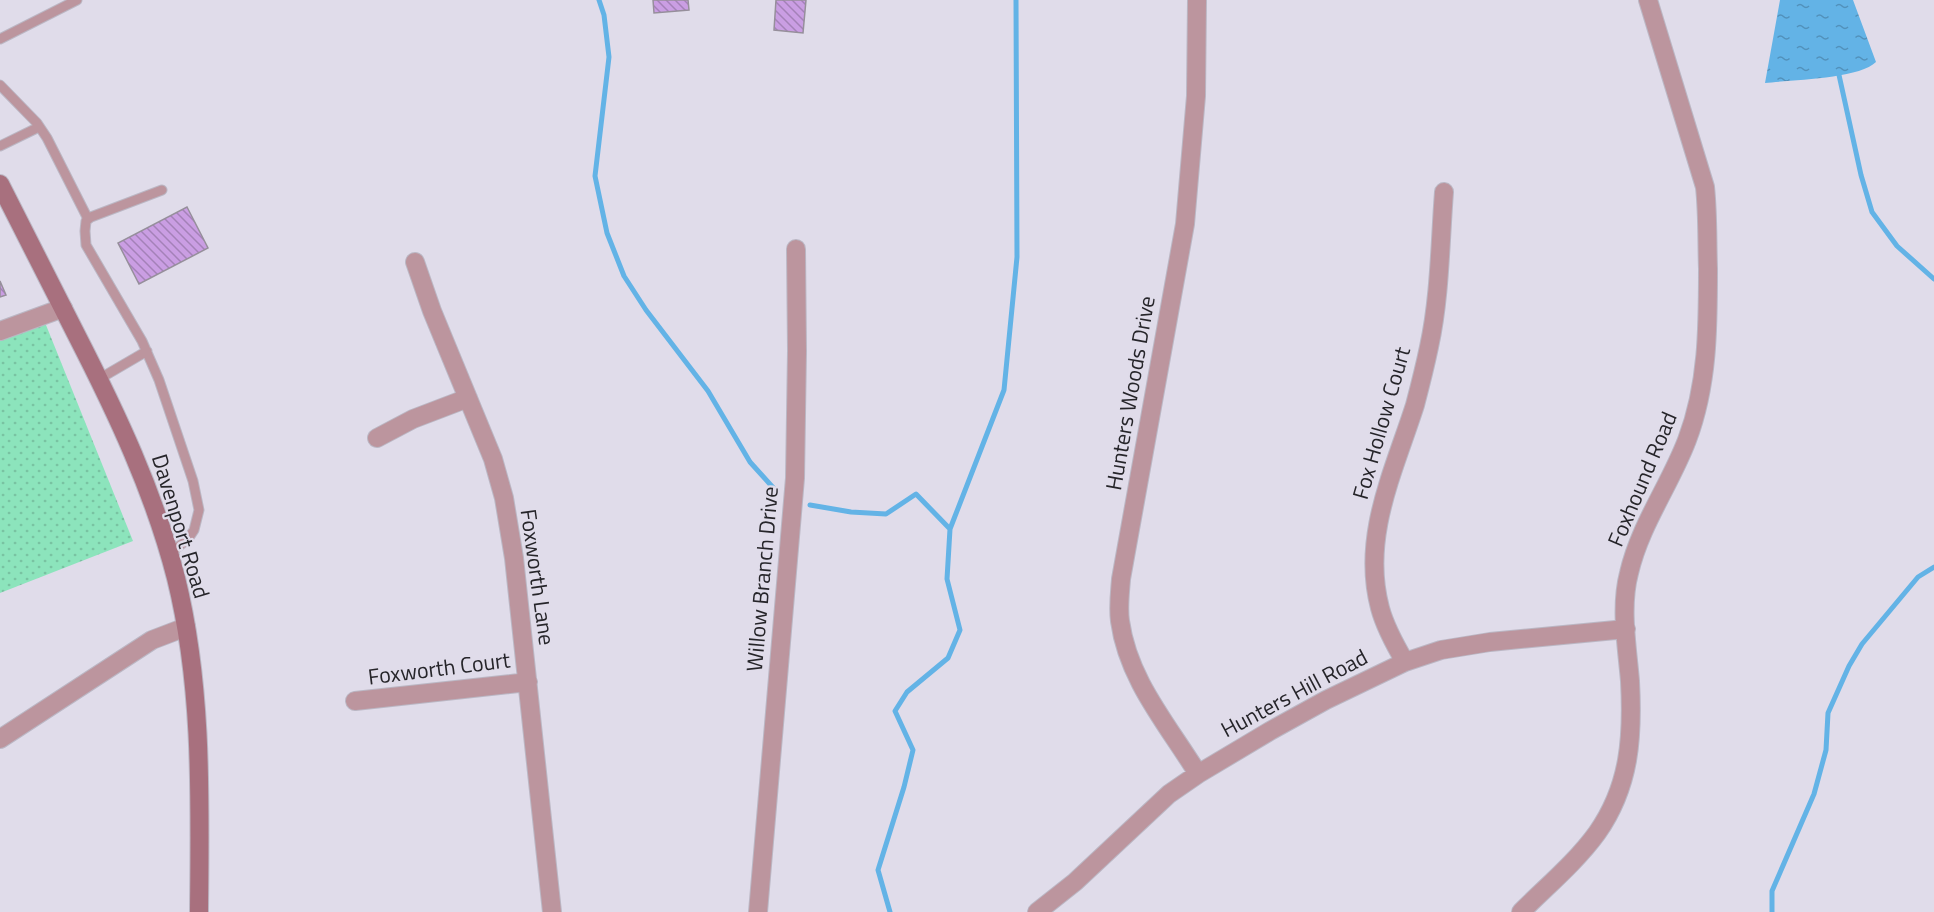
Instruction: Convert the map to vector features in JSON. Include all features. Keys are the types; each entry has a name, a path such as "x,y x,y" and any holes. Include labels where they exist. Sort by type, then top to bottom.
{"street":[{"name":"Hunters Woods Drive","path":"1197,0 1196,96 1185,224 1121,579 1119,605 1123,639 1134,670 1161,719 1198,774"},
{"name":"Foxhound Road","path":"1521,912 1584,849 1609,815 1618,795 1630,747 1632,717 1625,592 1633,554 1686,442 1701,396 1708,303 1705,187 1648,0"},
{"name":"Davenport Road","path":"0,184 99,379 132,450 169,554 186,627 194,686 199,755 199,912"},
{"name":"Fox Hollow Court","path":"1405,662 1391,638 1381,611 1375,580 1374,551 1384,497 1415,403 1430,345 1444,192"},
{"name":"Willow Branch Drive","path":"758,912 795,478 796,249"},
{"name":"Foxworth Lane","path":"415,262 432,311 493,459 504,498 514,558 552,912"},
{"path":"0,331 63,308"},
{"path":"377,438 413,419 468,398"},
{"path":"0,740 152,640 186,627"},
{"name":"Hunters Hill Road","path":"1037,912 1075,882 1169,794 1198,774 1326,700 1405,662 1441,650 1490,642 1626,629"},
{"name":"Foxworth Court","path":"355,701 528,682"}],"lane":[{"path":"0,39 77,0"},
{"path":"0,85 47,138 88,219"},
{"path":"0,146 39,127"},
{"path":"162,190 88,219 84,231 86,245 147,351 193,481 199,510 195,530 188,539 169,554"},
{"path":"99,379 147,351"}],"green space":[{"path":"39,325 46,325 133,541 0,593 0,340"}],"water":[{"path":"1780,0 1853,0 1876,62 1867,68 1840,75 1765,83"}],"building":[{"path":"653,0 688,0 689,10 654,13"},
{"path":"776,0 806,0 803,33 774,30"},
{"path":"187,207 208,248 139,284 118,243"},
{"path":"0,281 6,295 0,297"}],"waterway":[{"path":"599,0 604,15 609,57 595,176 607,233 624,276 646,310 708,391 750,462 777,492"},
{"path":"890,912 878,870 913,750 895,711 907,692 948,658 960,630 947,579 950,529 1004,390 1017,257 1016,0"},
{"path":"1839,75 1861,175 1872,212 1897,246 1934,279"},
{"path":"810,505 851,512 886,514 916,494 950,529"},
{"path":"1772,912 1772,891 1814,794 1826,750 1828,713 1849,666 1862,644 1918,577 1934,567"}]}
